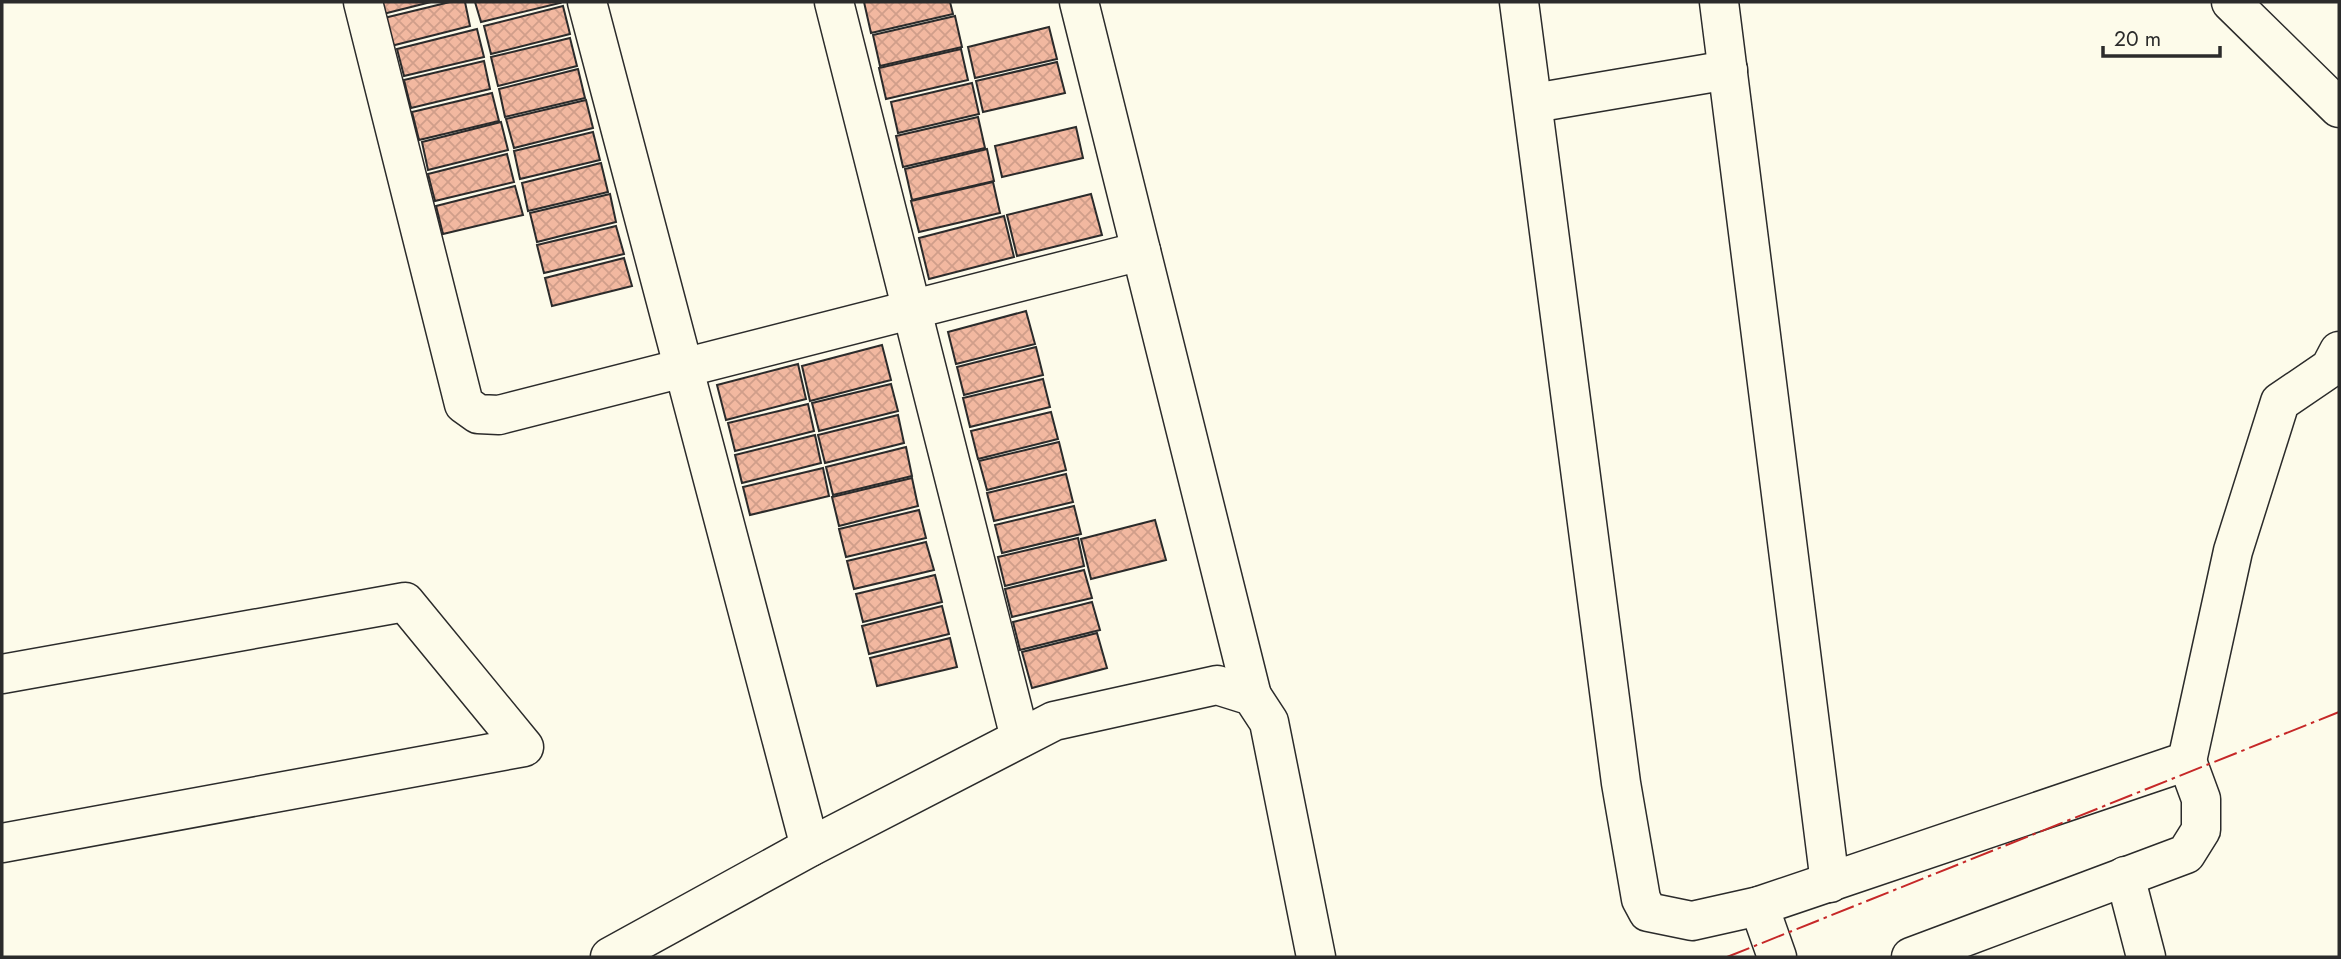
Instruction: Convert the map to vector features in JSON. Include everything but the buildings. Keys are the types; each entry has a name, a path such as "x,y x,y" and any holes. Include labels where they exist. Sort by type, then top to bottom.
{"street":[{"path":"363,2 464,404 478,414 499,415 1141,251"},
{"path":"587,2 810,847"},
{"path":"834,2 1020,738"},
{"path":"1079,2 1252,696 1269,722 1317,957"},
{"path":"1519,2 1621,783 1641,899 1647,912 1692,921 1759,906 2187,761"},
{"path":"1719,2 1830,883"},
{"path":"2231,2 2339,108"},
{"path":"1534,103 1728,71"},
{"path":"1911,957 2186,854 2201,830 2202,799 2187,761 2233,551 2280,402 2330,368 2339,351"},
{"path":"2,674 405,602 524,747 2,842"},
{"path":"610,957 810,847 1054,720 1217,685 1252,696"},
{"path":"2125,876 2146,957"},
{"path":"1759,906 1777,957"}],"power":[{"path":"1727,957 2339,712"}]}
